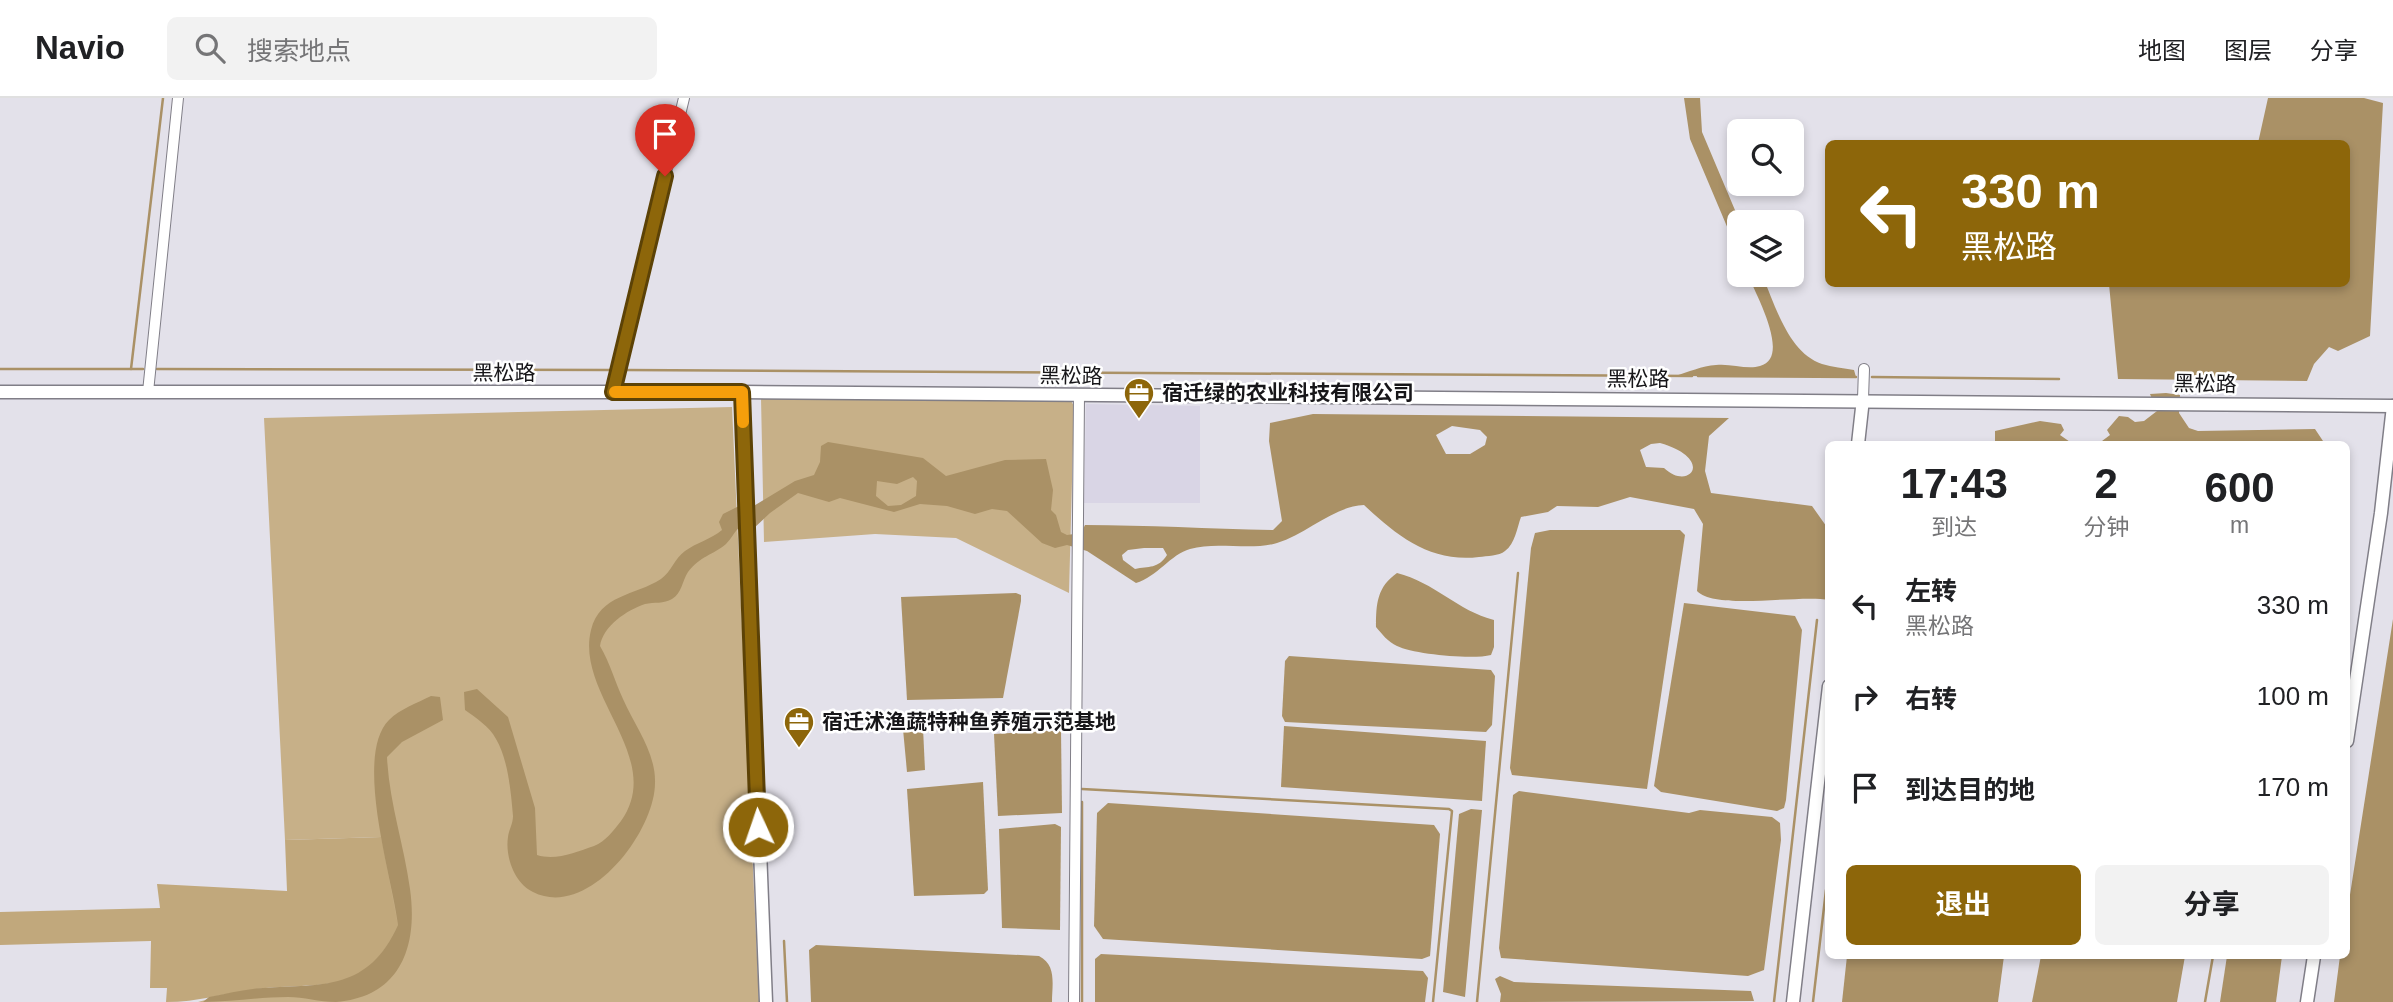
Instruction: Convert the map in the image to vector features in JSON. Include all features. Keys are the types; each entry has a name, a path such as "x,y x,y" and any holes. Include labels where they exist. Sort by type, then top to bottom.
{"street":[{"path":"148,392 178,98"},
{"path":"613,392 684,98"},
{"path":"1858,441 1864,369"},
{"name":"黑松路","path":"0,392 1863,394 2144,403 2393,406"},
{"path":"742,392 766,1002"},
{"path":"1074,1002 1079,395"},
{"path":"2350,721 2381,513 2393,406"},
{"path":"1793,1002 1825,721"},
{"path":"2307,1002 2314,959"}],"shaded area":[{"path":"1684,98 1700,98 1702,132 1735,210 1727,210 1727,227 1690,139"},
{"path":"2268,98 2364,98 2383,103 2370,336 2338,351 2329,347 2314,364 2307,381 2118,379 2109,287 2350,287 2350,140 2259,140"},
{"path":"1753,287 1767,287 1784,326 1800,350 1822,364 1854,370 1856,377 1675,376 1711,366 1755,367 1769,361 1773,351 1772,338"},
{"path":"2150,394 2180,395 2179,413 2189,428 2198,431 2315,429 2323,441 2102,441 2110,435 2107,430 2119,416 2128,417 2135,422 2144,421 2157,411"},
{"path":"761,398 1070,399 1074,406 1069,593 956,538 875,534 764,542"},
{"path":"1086,404 1200,406 1200,503 1084,503"},
{"path":"732,407 759,1002 198,1002 224,995 331,984 380,837 285,840 264,418"},
{"path":"1313,414 1729,418 1709,436 1705,471 1711,493 1812,506 1825,524 1825,600 1740,601 1707,597 1697,591 1703,524 1694,509 1630,497 1598,507 1557,506 1548,512 1521,517 1513,540 1505,551 1493,556 1462,558 1445,556 1416,545 1389,527 1364,505 1342,510 1277,543 1190,549 1136,583 1087,551 1067,545 1055,548 1042,543 1007,511 992,509 975,514 947,506 920,504 894,512 840,498 829,502 798,493 753,529 752,507 795,481 814,475 820,462 821,446 828,442 923,458 946,476 1005,460 1046,459 1053,490 1051,510 1056,515 1061,532 1067,535 1081,533 1085,525 1273,530 1282,521 1269,441 1270,423","holes":["1452,426 1480,430 1487,437 1485,445 1470,454 1446,454 1436,435","1660,443 1688,457 1692,464 1688,475 1673,474 1664,468 1646,467 1640,450","913,477 917,481 916,496 901,505 888,506 876,496 877,481 897,484","1163,548 1167,555 1157,565 1135,569 1123,560 1122,555 1128,550"]},
{"path":"2040,421 2061,424 2064,430 2060,435 2069,441 1995,441 1995,431"},
{"path":"743,504 744,524 726,544 702,559 688,572 680,590 672,599 645,604 631,610 611,626 602,639 600,646 652,761 655,783 652,803 644,825 615,866 596,883 575,894 554,897 533,892 516,876 510,860 507,844 513,816 510,786 500,747 490,730 465,710 464,692 477,689 508,717 535,808 537,855 566,855 602,841 621,821 632,797 633,774 627,750 595,678 590,654 591,630 596,618 602,609 620,597 661,579 685,551 722,530 719,522 723,514"},
{"path":"1550,530 1680,530 1685,535 1647,789 1512,775 1510,768 1531,548 1535,533"},
{"path":"1397,573 1423,583 1469,610 1494,620 1494,647 1491,655 1471,657 1429,654 1405,649 1388,640 1376,627 1377,603 1385,584"},
{"path":"1021,595 1021,601 1003,698 907,700 901,597"},
{"path":"1684,603 1795,616 1802,630 1784,808 1777,811 1661,792 1654,786"},
{"path":"2393,619 2393,1002 2334,1002 2340,959 2350,959 2350,895"},
{"path":"1289,656 1491,670 1495,676 1492,725 1486,732 1285,722 1282,716 1285,661"},
{"path":"431,696 440,697 443,720 402,742 387,757 412,910 407,948 390,979 376,990 358,998 336,1002 288,997 203,1002 209,997 249,989 306,986 342,980 373,962 386,946 398,925 378,819 375,761 379,737 393,716"},
{"path":"1284,726 1486,741 1482,801 1281,787"},
{"path":"923,728 925,770 907,772 903,729"},
{"path":"1061,730 1062,813 998,816 994,734"},
{"path":"983,782 988,890 984,894 914,896 907,789"},
{"path":"1519,791 1689,813 1700,810 1772,817 1780,823 1781,840 1764,970 1748,976 1501,958 1499,948 1513,795"},
{"path":"1108,803 1434,825 1440,834 1430,956 1422,959 1103,939 1094,926 1097,813"},
{"path":"1471,809 1482,810 1465,997 1443,992 1459,814"},
{"path":"1055,824 1061,827 1060,930 1002,928 999,829"},
{"path":"381,837 398,925 371,965 356,975 339,981 166,1002 167,988 150,988 151,941 0,945 0,912 160,908 157,884 287,891 285,840"},
{"path":"816,945 1039,956 1051,970 1052,1002 811,1002 809,950"},
{"path":"1101,954 1423,971 1428,978 1425,1002 1095,1002 1095,959"},
{"path":"1847,959 2004,959 1998,1002 1842,1002"},
{"path":"2040,959 2184,959 2177,1002 2032,1002"},
{"path":"2227,959 2282,959 2276,1002 2220,1002"},
{"path":"1500,976 1514,982 1751,991 1754,1001 1500,1002 1501,994 1495,979"}],"waterway":[{"path":"131,369 163,98"},
{"path":"0,369 143,369"},
{"path":"157,369 611,370"},
{"path":"626,370 1692,376"},
{"path":"1698,376 1856,377"},
{"path":"1872,377 2059,379"},
{"path":"1477,1002 1518,573"},
{"path":"1774,1002 1817,620"},
{"path":"1082,789 1449,809 1452,811 1433,1002"},
{"path":"1082,802 1082,1002"},
{"path":"1813,1002 1825,899"},
{"path":"784,941 787,1002"},
{"path":"2205,1002 2212,959"}],"slow traffic":[{"path":"615,392 742,392 743,422"}],"place":[{"name":"宿迁绿的农业科技有限公司","path":"1139,420"},
{"name":"宿迁沭渔蔬特种鱼养殖示范基地","path":"799,749"}],"route":[{"path":"665,176 613,392 742,392 758,827"}]}
